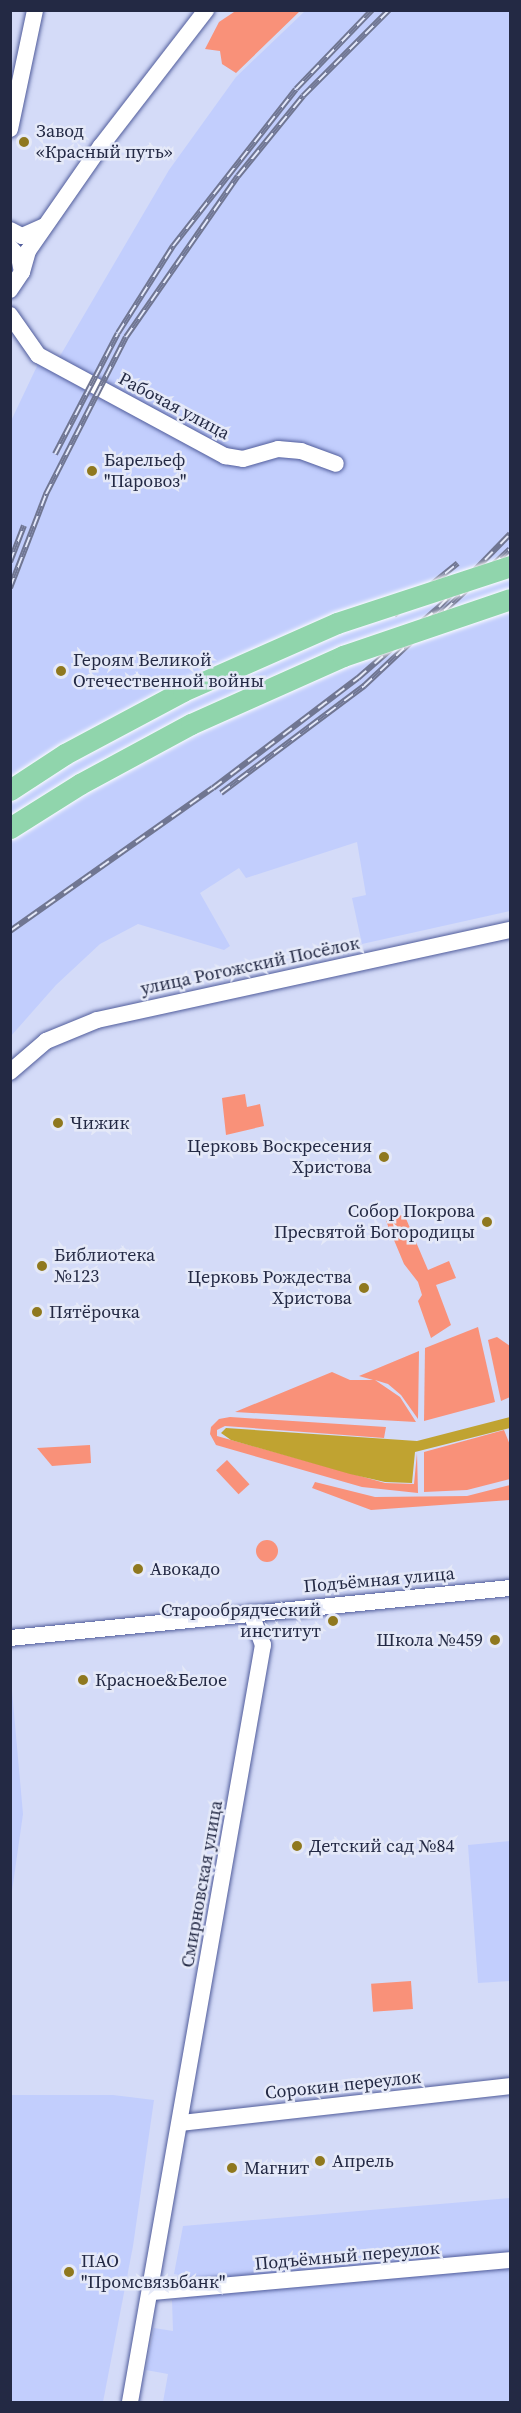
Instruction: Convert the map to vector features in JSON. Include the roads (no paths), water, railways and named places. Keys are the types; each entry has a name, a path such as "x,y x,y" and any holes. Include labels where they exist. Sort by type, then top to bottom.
{"main road":[{"path":"10,790 65,754 183,692 337,623 510,566"},
{"path":"10,828 80,784 191,724 343,656 510,599"}],"street":[{"path":"10,129 35,10"},
{"path":"16,282 32,245 100,147 206,10"},
{"path":"10,230 22,236 30,235 49,222"},
{"path":"10,247 19,249 32,245"},
{"path":"10,247 20,257 12,296 13,319"},
{"name":"Рабочая улица","path":"13,319 39,355 225,456 243,459 279,449 301,451 336,464"},
{"name":"улица Рогожский Посёлок","path":"10,1071 46,1041 97,1020 510,930"},
{"name":"Подъёмная улица","path":"251,1612 510,1588"},
{"path":"10,1638 251,1612"},
{"name":"Смирновская улица","path":"130,2403 152,2292 263,1645 251,1612"},
{"name":"Сорокин переулок","path":"181,2123 510,2086"},
{"name":"Подъёмный переулок","path":"152,2292 510,2260"}],"railway":[{"path":"55,454 118,333 173,246 296,89 372,10"},
{"path":"10,588 46,494 126,337 238,176 303,96 389,10"},
{"path":"10,562 24,526"},
{"path":"10,931 213,788 358,678 439,607 510,534"},
{"path":"221,793 364,686 510,549"},
{"path":"394,615 458,563"}],"place":[{"name":"Завод «Красный путь»","path":"24,142"},
{"name":"Барельеф \"Паровоз\"","path":"92,471"},
{"name":"Героям Великой Отечественной войны","path":"61,671"},
{"name":"Чижик","path":"58,1123"},
{"name":"Церковь Воскресения Христова","path":"384,1157"},
{"name":"Собор Покрова Пресвятой Богородицы","path":"487,1222"},
{"name":"Библиотека №123","path":"42,1266"},
{"name":"Церковь Рождества Христова","path":"364,1288"},
{"name":"Пятёрочка","path":"37,1312"},
{"name":"Авокадо","path":"138,1569"},
{"name":"Старообрядческий институт","path":"333,1621"},
{"name":"Школа №459","path":"495,1640"},
{"name":"Красное&Белое","path":"83,1680"},
{"name":"Детский сад №84","path":"297,1846"},
{"name":"Апрель","path":"320,2161"},
{"name":"Магнит","path":"232,2168"},
{"name":"ПАО \"Промсвязьбанк\"","path":"69,2272"}]}
